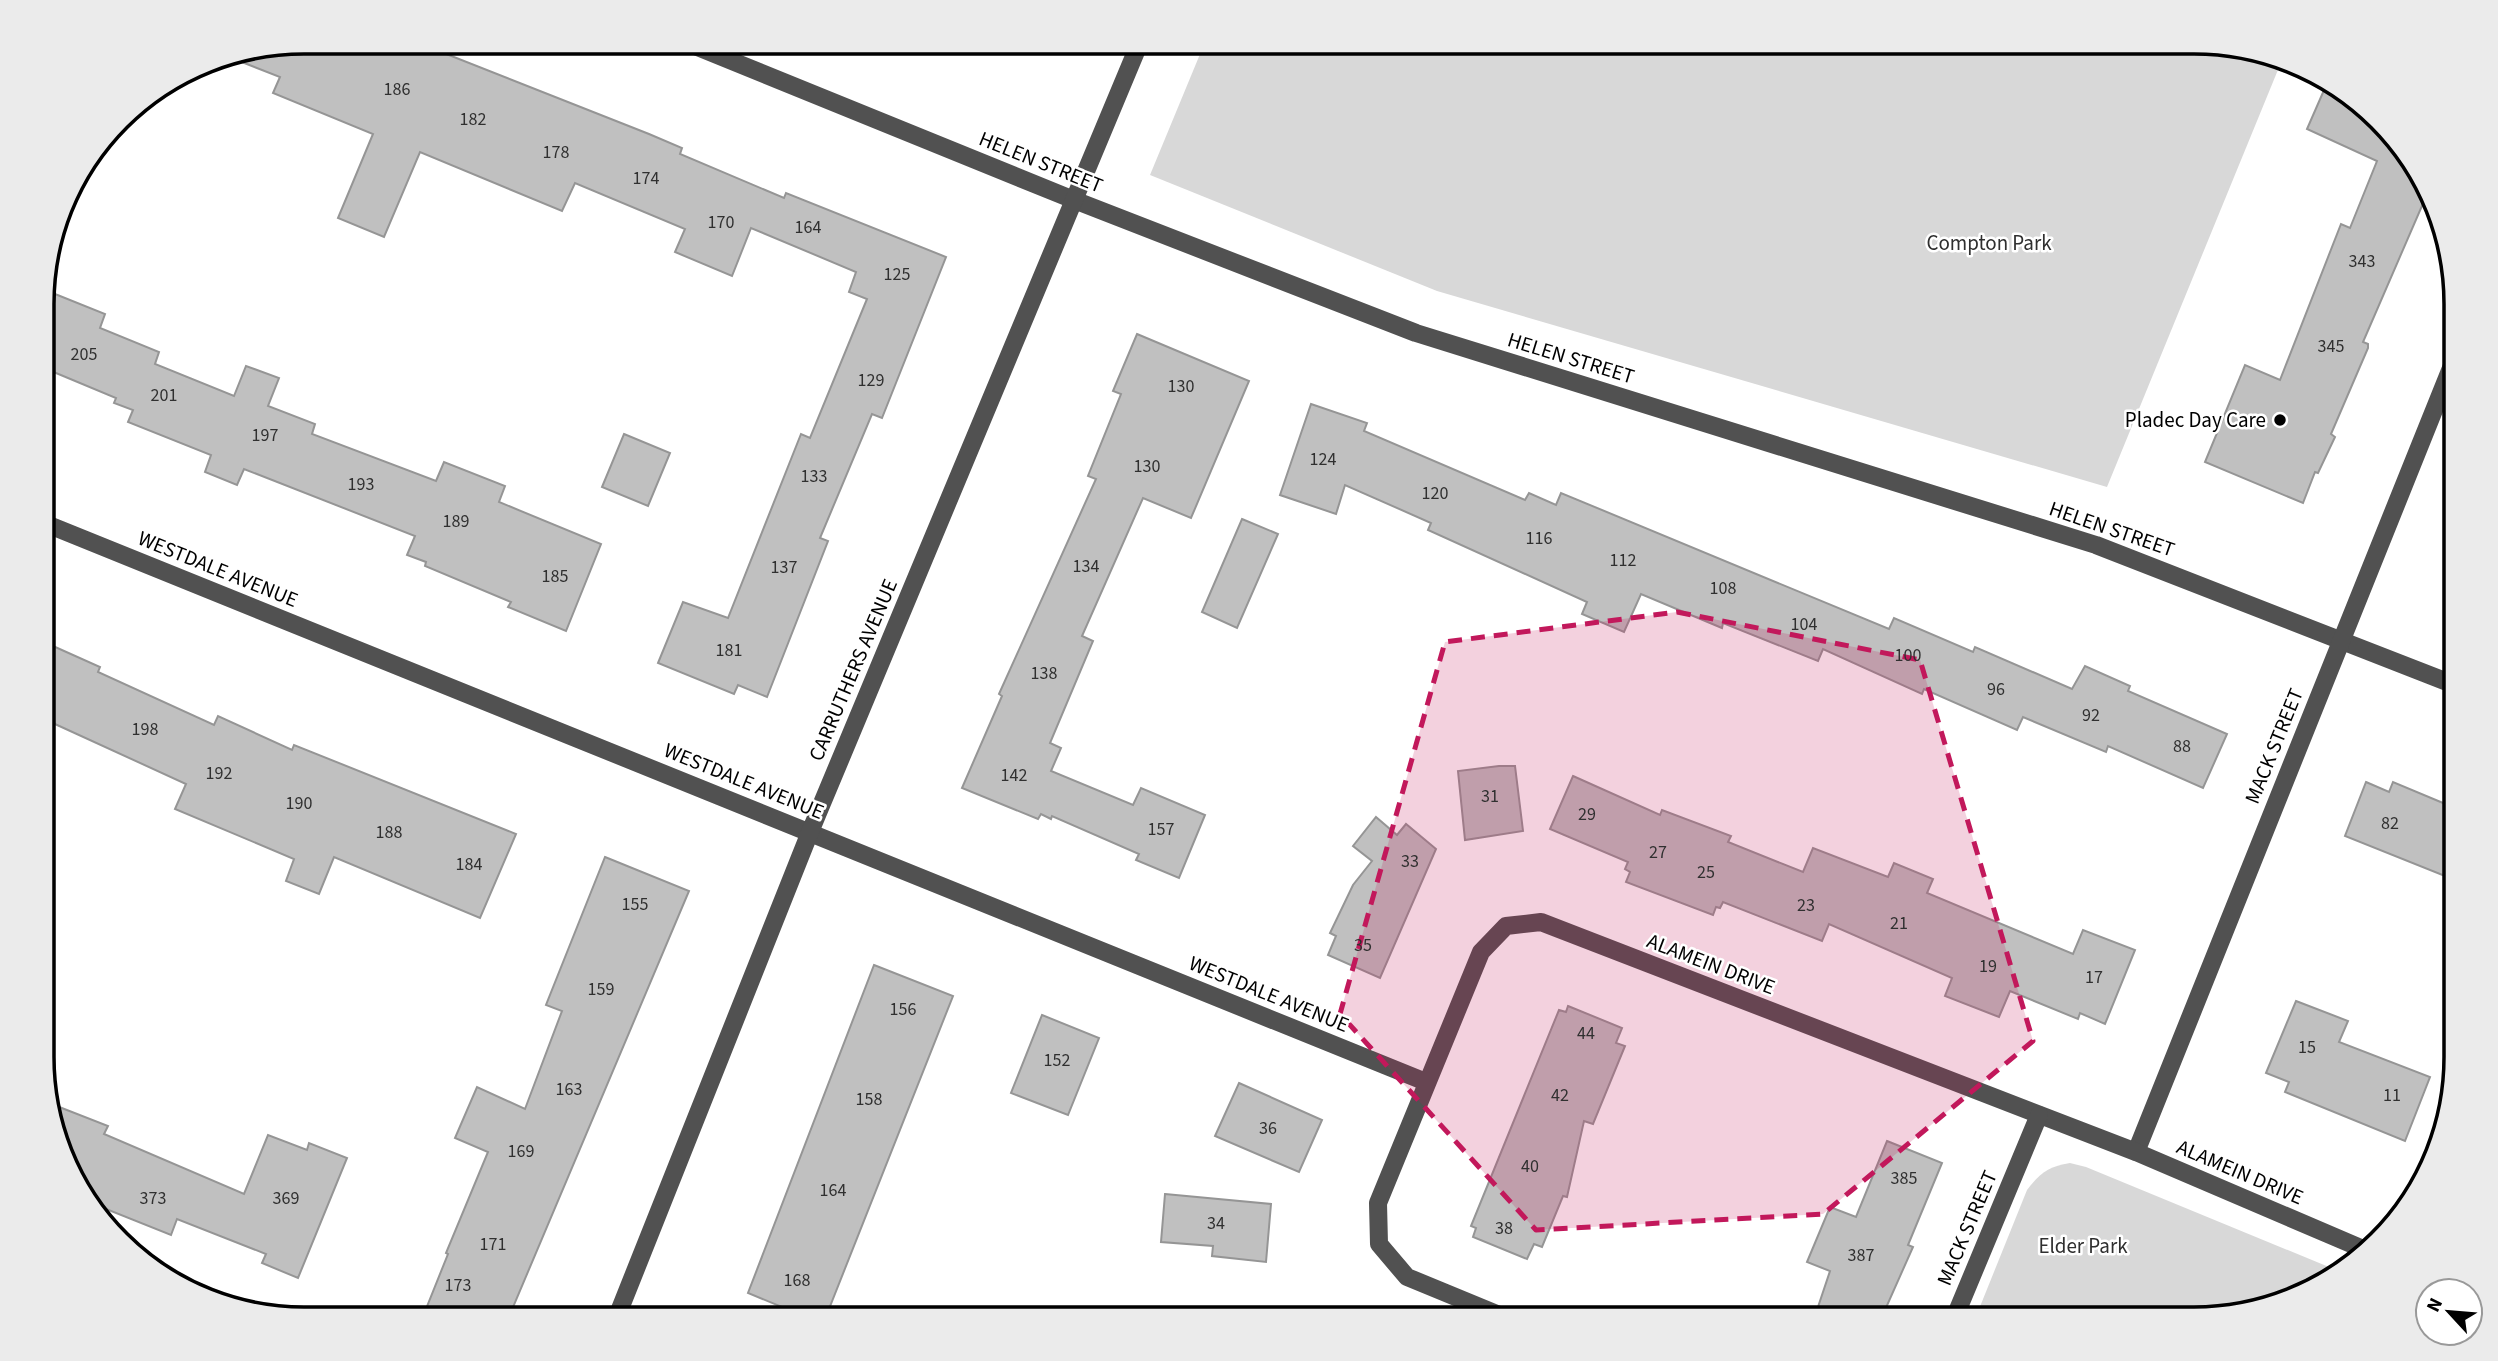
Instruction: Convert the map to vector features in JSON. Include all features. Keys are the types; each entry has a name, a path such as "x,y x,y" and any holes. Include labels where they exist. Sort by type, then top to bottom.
{"street":[{"name":"HELEN STREET","path":"715,54 1074,200 1416,333 2096,545 2444,681"},
{"name":"CARRUTHERS AVENUE","path":"621,1307 810,832 1135,54"},
{"name":"MACK STREET","path":"2136,1152 2444,385"},
{"name":"WESTDALE AVENUE","path":"55,527 1426,1082"},
{"name":"ALAMEIN DRIVE","path":"1480,1307 1407,1277 1379,1244 1378,1203 1481,952 1506,926 1541,922 2136,1152 2357,1246"},
{"name":"MACK STREET","path":"1959,1307 2039,1115"}],"highlighted area":[{"path":"1677,612 1920,660 2033,1041 1823,1214 1536,1230 1340,1014 1445,642"}],"green space":[{"name":"Compton Park","path":"1200,54 2193,54 2226,56 2278,69 2107,487 1437,291 1150,175"},
{"name":"Elder Park","path":"2070,1163 2086,1167 2329,1267 2289,1288 2226,1305 1980,1307 2027,1190 2036,1179 2056,1166"}],"building":[{"path":"305,54 446,54 682,148 680,154 784,198 786,193 946,257 882,418 872,414 820,538 828,541 767,697 738,685 734,694 658,663 683,602 728,618 801,434 810,438 867,299 849,292 856,272 751,228 732,276 675,252 685,229 575,183 562,211 420,152 384,237 338,218 373,134 273,93 280,77 243,62 272,56"},
{"path":"2324,91 2332,96 2358,116 2382,140 2402,166 2423,204 2363,342 2368,344 2368,348 2331,434 2335,437 2318,473 2315,472 2303,503 2205,462 2245,365 2280,380 2341,224 2350,228 2377,161 2307,129"},
{"path":"55,294 105,314 100,328 159,352 155,364 234,396 246,366 279,378 268,406 315,424 312,434 436,481 444,462 505,486 499,502 601,544 566,631 508,607 511,602 425,566 426,562 407,555 415,536 244,469 237,485 205,472 211,455 128,422 133,410 114,403 116,398 55,373"},
{"path":"1137,334 1249,381 1191,518 1143,498 1082,636 1093,641 1050,743 1061,748 1051,771 1133,805 1141,788 1205,815 1179,878 1136,860 1139,854 1052,816 1051,819 1041,814 1038,819 962,788 1002,696 999,694 1096,479 1088,476 1121,394 1113,391"},
{"path":"1311,404 1367,423 1364,431 1525,500 1529,493 1556,505 1561,493 1889,629 1894,618 1973,652 1975,647 2072,689 2085,666 2130,686 2128,691 2227,734 2203,788 2108,746 2106,752 2023,717 2017,730 1924,689 1922,694 1823,649 1818,661 1723,623 1722,628 1641,594 1624,632 1582,614 1587,602 1428,530 1431,523 1345,485 1336,514 1280,495"},
{"path":"624,434 670,453 648,506 602,487"},
{"path":"1242,519 1278,534 1237,628 1202,612"},
{"path":"55,647 100,667 98,672 214,725 218,716 292,750 294,745 516,834 480,918 334,857 319,894 286,881 294,859 175,809 186,784 54,724"},
{"path":"1515,766 1523,831 1465,840 1458,771"},
{"path":"1573,776 1660,815 1662,810 1731,836 1728,842 1803,872 1813,848 1888,877 1894,863 1933,879 1927,893 2073,954 2083,930 2135,950 2105,1024 2080,1013 2078,1019 2010,991 1999,1017 1945,996 1952,978 1829,924 1822,941 1723,902 1720,908 1716,907 1713,915 1626,882 1630,872 1625,869 1628,862 1550,829"},
{"path":"2366,782 2389,792 2393,782 2444,803 2444,876 2345,836"},
{"path":"1376,817 1397,835 1406,824 1436,849 1380,978 1328,955 1336,936 1330,933 1353,885 1372,861 1353,846"},
{"path":"605,857 689,891 513,1307 427,1307 488,1152 455,1138 477,1087 525,1109 562,1011 546,1005"},
{"path":"874,965 953,996 830,1307 782,1307 748,1293"},
{"path":"2296,1001 2348,1021 2339,1042 2430,1077 2405,1141 2285,1092 2289,1082 2266,1073"},
{"path":"1568,1006 1622,1028 1616,1043 1625,1046 1593,1124 1584,1121 1567,1197 1563,1196 1542,1247 1534,1244 1527,1259 1473,1237 1476,1228 1471,1226 1559,1010 1566,1012"},
{"path":"1042,1015 1099,1038 1068,1115 1011,1093"},
{"path":"1239,1083 1322,1120 1299,1172 1215,1136"},
{"path":"60,1107 108,1126 104,1134 244,1194 268,1135 307,1150 309,1143 347,1158 298,1278 262,1263 266,1254 177,1219 171,1235 106,1209 73,1152"},
{"path":"1887,1141 1942,1163 1908,1245 1913,1247 1886,1307 1818,1307 1830,1271 1807,1262 1830,1207 1856,1217"},
{"path":"1165,1194 1271,1204 1266,1262 1212,1256 1213,1246 1161,1242"}],"place":[{"name":"Pladec Day Care","path":"2280,420"}]}
